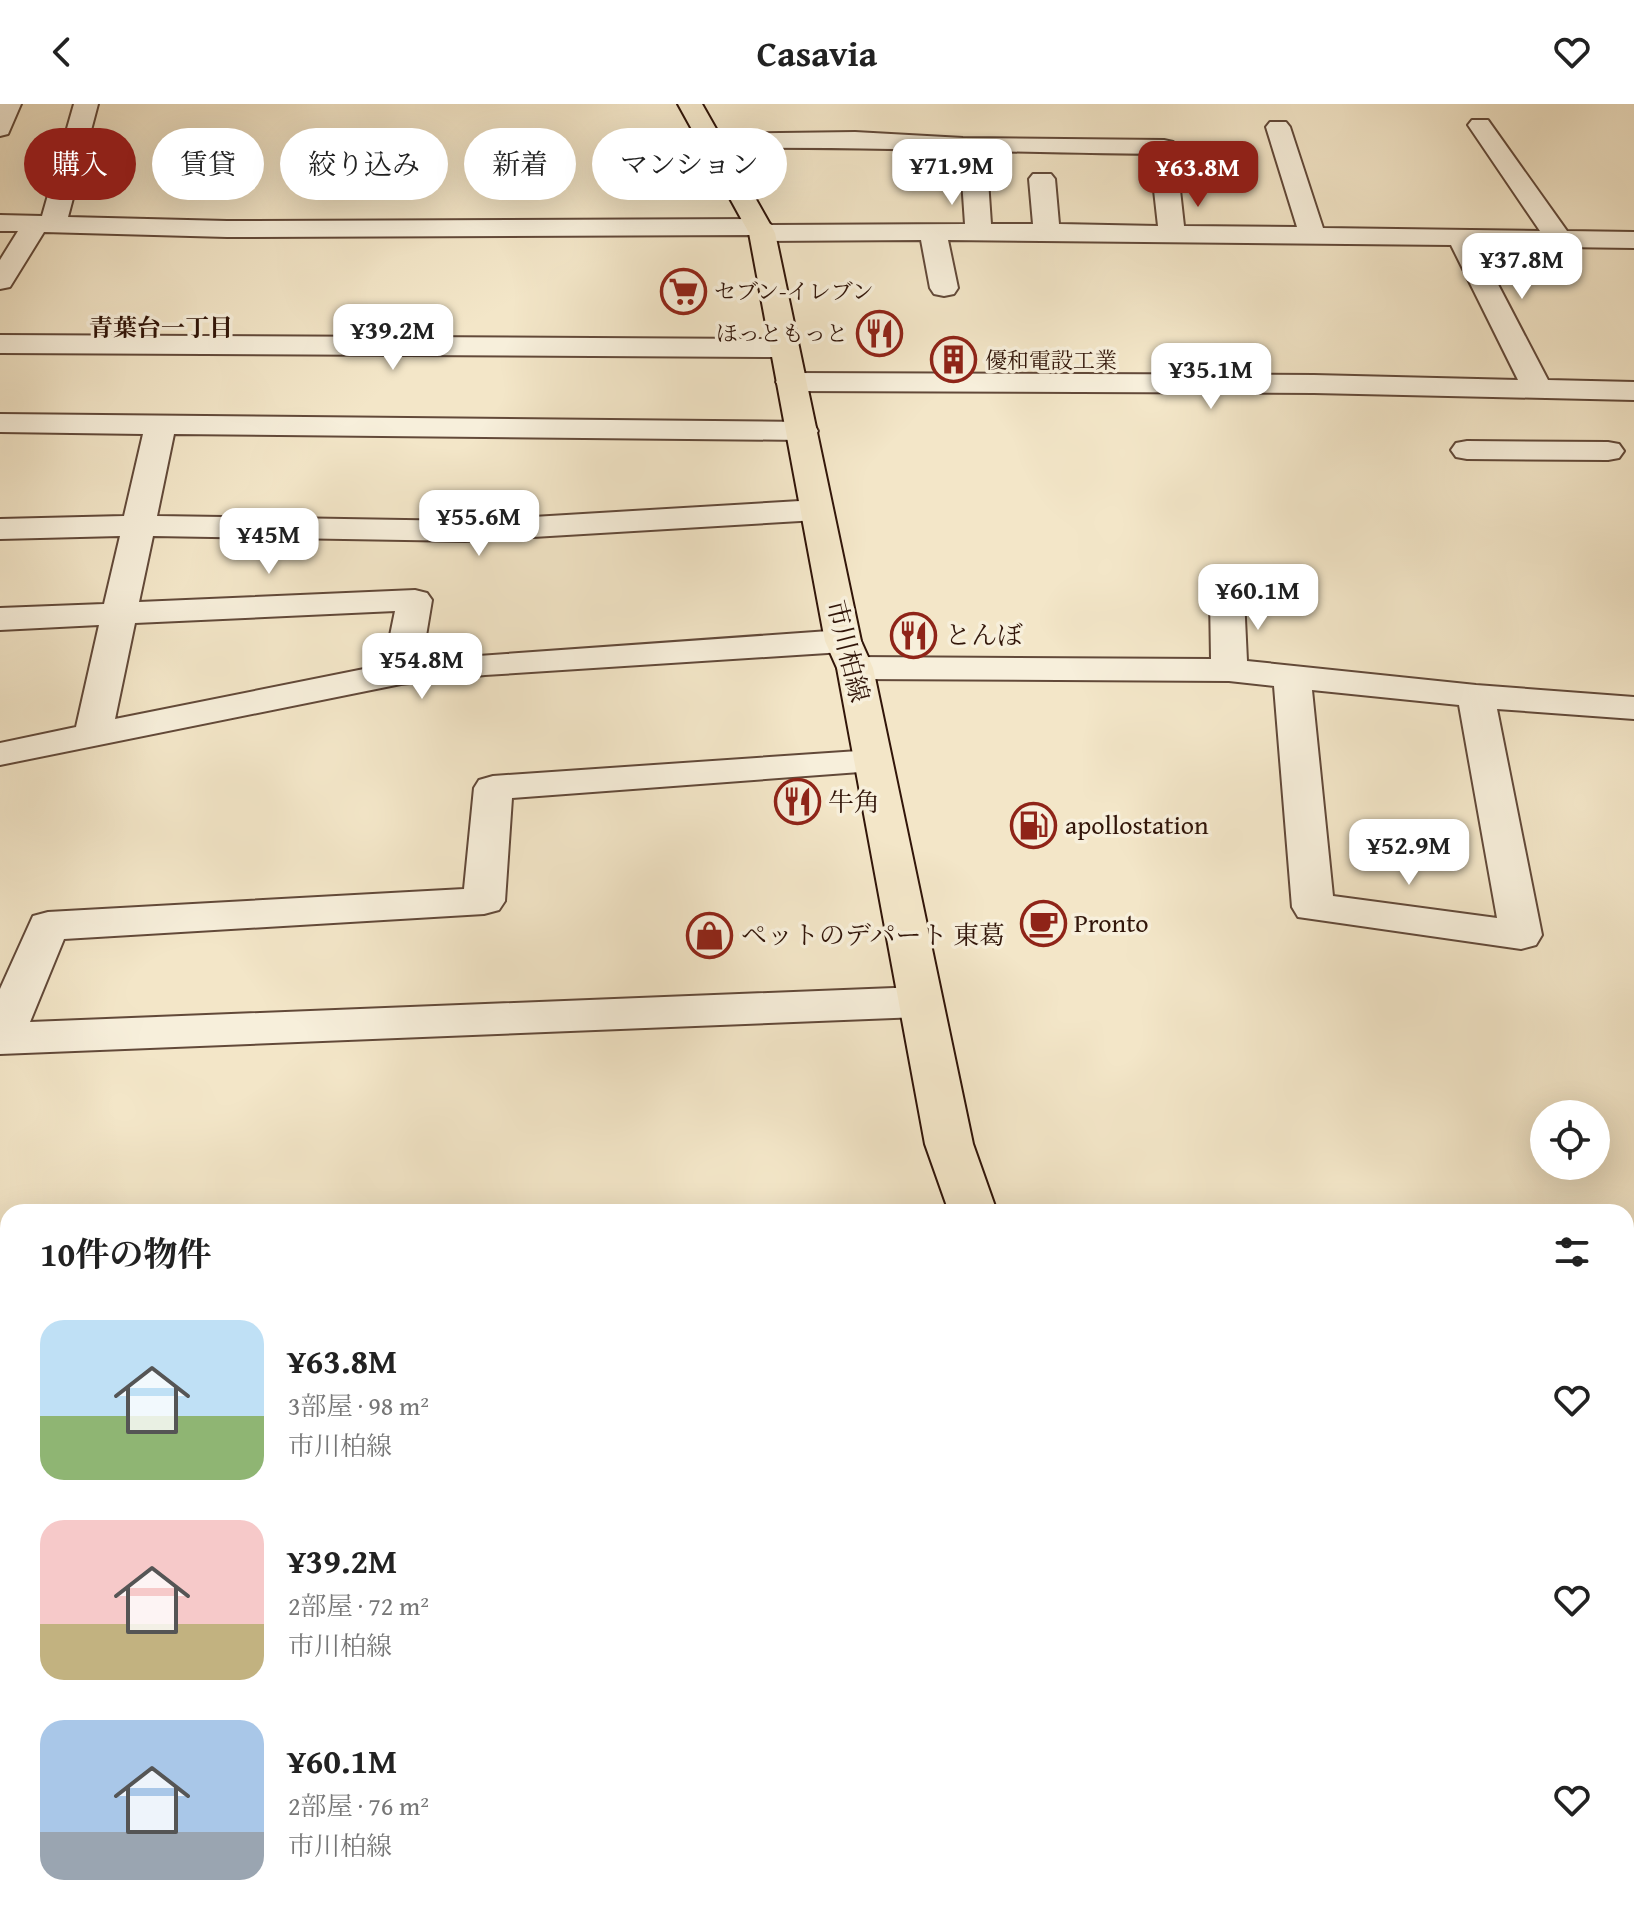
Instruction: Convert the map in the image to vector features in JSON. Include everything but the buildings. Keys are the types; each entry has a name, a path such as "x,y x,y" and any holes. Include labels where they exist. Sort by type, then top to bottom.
{"main road":[{"name":"市川柏線","path":"690,104 705,128"},
{"name":"市川柏線","path":"745,200 761,230 817,510 873,762 949,1144 970,1204"}],"street":[{"path":"0,129 9,104"},
{"path":"0,281 44,224 86,104"},
{"path":"1480,125 1559,239"},
{"path":"1278,127 1312,235"},
{"path":"787,140 1164,147"},
{"path":"1042,179 1047,232"},
{"path":"975,180 978,232"},
{"path":"1166,181 1172,234"},
{"path":"0,223 227,229 1047,232 1634,240"},
{"path":"933,233 944,288"},
{"path":"1460,237 1526,413"},
{"path":"0,344 788,365 1314,384 1526,413 1608,451"},
{"path":"1467,450 1526,413 1634,391"},
{"path":"0,423 803,431"},
{"path":"93,735 161,424"},
{"path":"0,529 139,526 465,531 817,510"},
{"path":"1227,597 1229,670"},
{"path":"0,619 415,600 401,673"},
{"path":"0,754 401,673 485,664 849,655 1229,670 1476,696 1634,708"},
{"path":"1292,677 1313,907 1521,935 1476,696"},
{"path":"873,762 493,788 484,901 48,926 1,1039 919,1002"}],"place":[{"name":"セブン-イレブン","path":"683,291"},
{"name":"ほっともっと","path":"879,333"},
{"name":"優和電設工業","path":"954,360"},
{"name":"とんぼ","path":"914,635"},
{"name":"牛角","path":"797,802"},
{"name":"apollostation","path":"1034,825"},
{"name":"Pronto","path":"1043,923"},
{"name":"ペットのデパート 東葛","path":"710,935"}],"district":[{"name":"青葉台一丁目","path":"161,328"}]}
